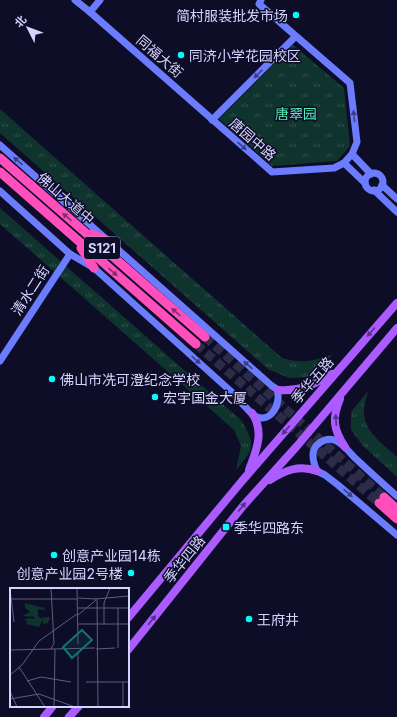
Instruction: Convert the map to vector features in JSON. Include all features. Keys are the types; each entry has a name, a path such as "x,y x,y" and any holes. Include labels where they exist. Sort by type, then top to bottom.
{"highway":[{"name":"佛山大道中","path":"0,158 205,337"},
{"name":"佛山大道中","path":"0,172 196,344"},
{"path":"84,231 110,242"},
{"path":"77,240 94,268"},
{"path":"397,508 381,500 397,519"}],"main road":[{"name":"同福大街","path":"75,0 212,120"},
{"path":"90,12 100,0"},
{"path":"261,0 259,4 295,37 350,83 357,142 352,154 344,163 365,183 368,188 374,190 397,212"},
{"path":"212,120 295,37"},
{"name":"唐园中路","path":"212,120 272,172 334,168 344,163"},
{"path":"0,145 278,390 298,390 310,386 338,370"},
{"path":"352,154 371,174 380,176 382,186 378,190 374,190"},
{"path":"365,183 366,178 371,174"},
{"path":"382,186 397,199"},
{"path":"0,191 70,254 94,268 235,395 252,413 258,430 259,440 247,475"},
{"name":"清水二街","path":"0,361 70,254"},
{"name":"季华五路","path":"247,475 397,303"},
{"path":"262,485 397,328"},
{"path":"252,413 263,417 271,415 279,400 278,390"},
{"path":"343,392 334,415 338,436 354,457 397,496"},
{"path":"316,471 312,455 318,444 329,439 336,440 345,447"},
{"path":"262,485 285,471 293,469 316,471 325,475 338,485 397,535"},
{"name":"季华四路","path":"129,617 247,475"},
{"name":"季华四路","path":"129,649 243,506 262,485"},
{"path":"44,717 52,707"},
{"path":"69,717 78,707"}],"green space":[{"name":"唐翠园","path":"293,45 344,88 350,146 337,161 272,166 219,119"},
{"path":"0,109 282,358 295,361 307,361 332,355 309,377 289,378 268,369 0,133"},
{"path":"0,208 242,421 250,436 251,447 250,452 236,470 241,446 234,430 0,224"},
{"path":"368,391 364,405 367,424 370,431 380,442 397,457 397,477 363,446 351,430 351,412"}],"tunnel":[{"path":"205,337 384,497"},
{"path":"196,344 379,503"}],"place":[{"name":"简村服装批发市场","path":"296,15"},
{"name":"同济小学花园校区","path":"181,55"},
{"name":"佛山市冼可澄纪念学校","path":"52,379"},
{"name":"宏宇国金大厦","path":"155,397"},
{"name":"季华四路东","path":"226,527"},
{"name":"创意产业园14栋","path":"54,555"},
{"name":"创意产业园2号楼","path":"131,573"},
{"name":"王府井","path":"249,619"}]}
